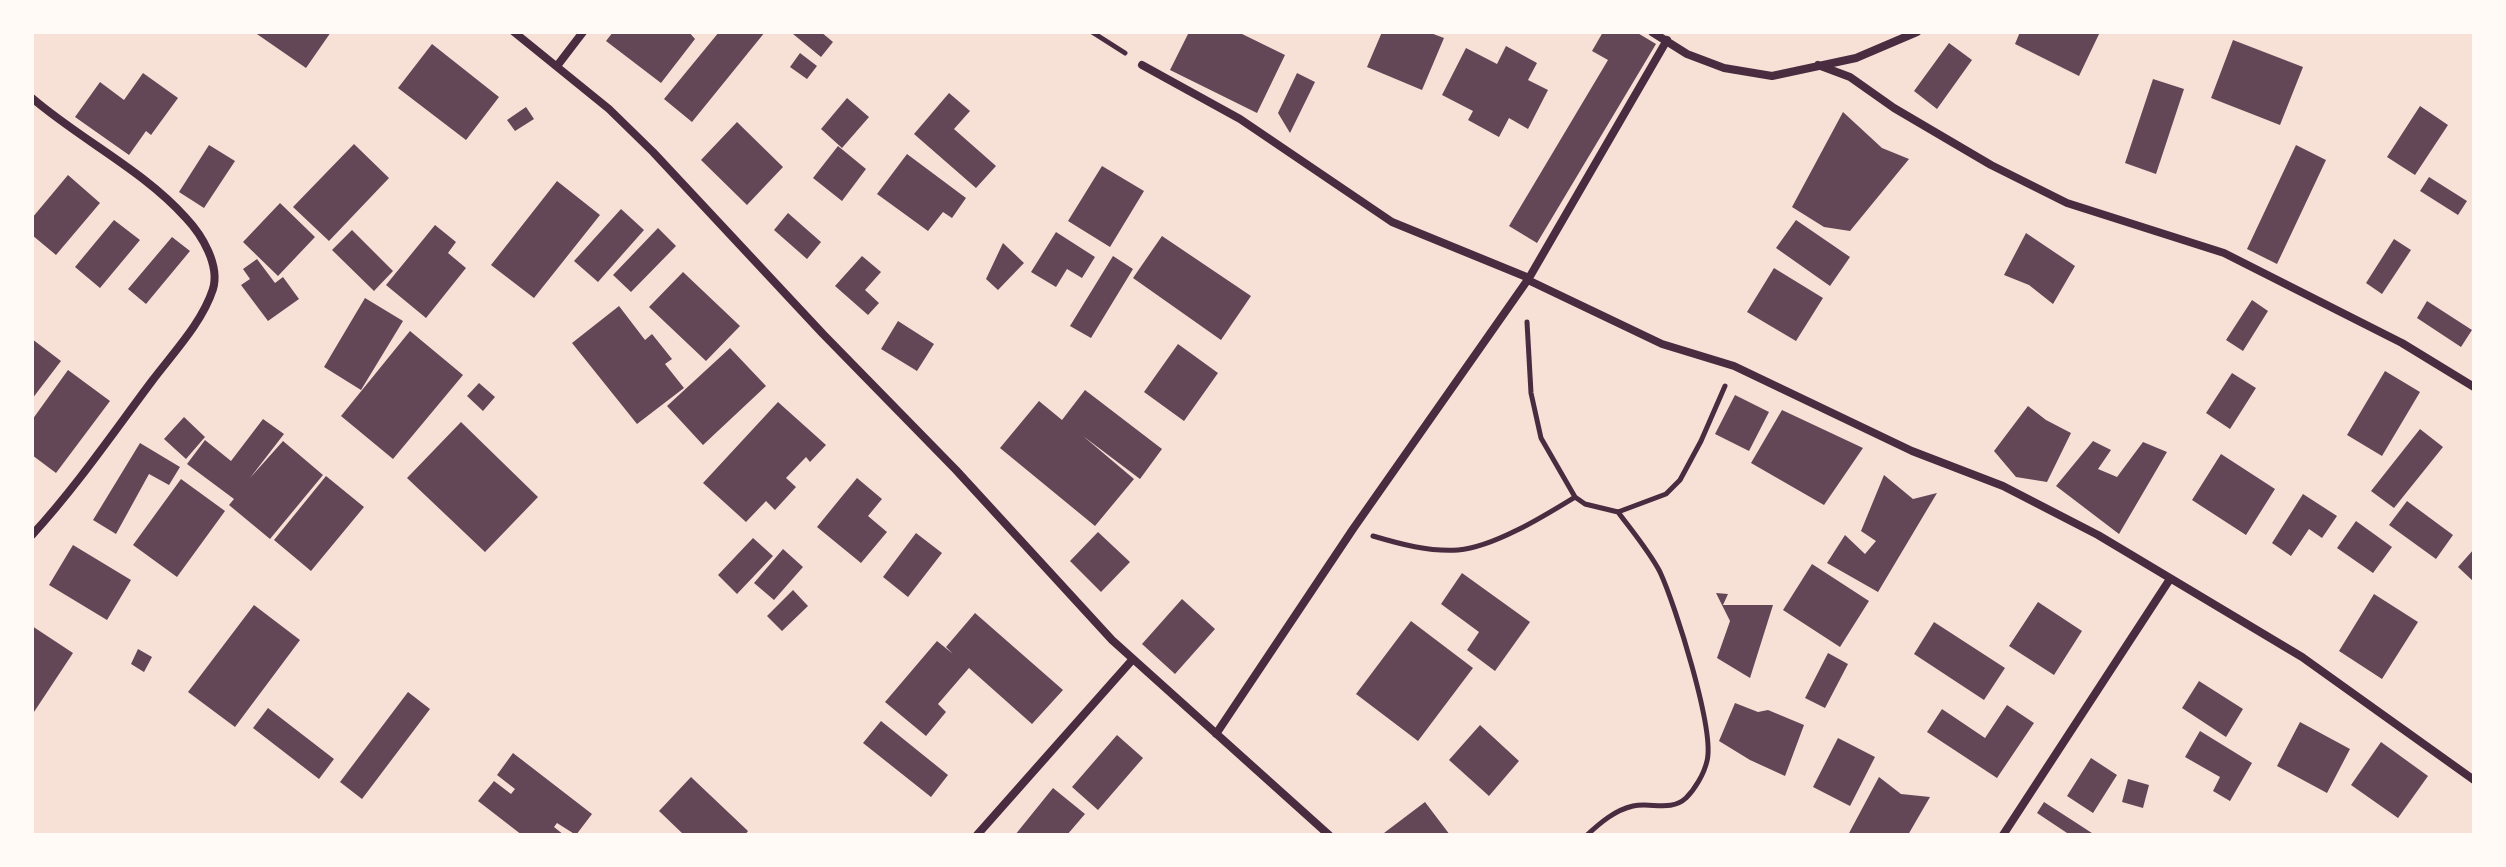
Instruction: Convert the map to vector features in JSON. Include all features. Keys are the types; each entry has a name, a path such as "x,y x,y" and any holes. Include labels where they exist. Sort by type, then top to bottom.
{"street":[{"path":"514,32 609,109 653,152 823,334 956,470 1112,640 1329,835"},
{"path":"557,66 583,32"},
{"path":"1652,32 1687,54 1724,68 1772,76 1856,58 1917,32"},
{"path":"1216,734 1353,529 1529,280 1667,40"},
{"path":"1142,65 1240,119 1392,222 1529,280 1662,344 1734,366 1912,451 2003,486 2098,535 2302,657 2474,780"},
{"path":"1818,65 1850,77 1894,108 1978,158 2067,203 2224,253 2402,343 2474,387"},
{"path":"32,98 57,120 158,192 188,219 213,263 213,288 196,323 60,504 32,535"},
{"path":"2003,835 2170,579"},
{"path":"977,835 1133,659"}],"path":[{"path":"1092,32 1142,65"},
{"path":"1529,280 1527,338 1531,393 1541,438 1575,497 1585,504 1618,512 1666,494 1680,480 1701,441 1734,366"},
{"path":"1353,529 1428,550 1460,550 1534,523 1575,497"},
{"path":"1587,835 1617,811 1634,806 1666,806 1684,800 1695,788 1708,759 1708,741 1684,633 1659,571 1618,512"}],"building":[{"path":"254,32 331,32 306,68"},
{"path":"613,32 689,32 695,39 661,83 606,41"},
{"path":"719,32 765,32 692,122 664,99"},
{"path":"794,32 821,32 833,42 821,57"},
{"path":"1189,32 1238,32 1285,55 1257,113 1170,70"},
{"path":"1382,32 1428,32 1444,38 1422,90 1367,67"},
{"path":"1603,32 1636,32 1656,44 1537,243 1509,226 1608,60 1592,51"},
{"path":"2020,32 2100,32 2079,76 2015,44"},
{"path":"2233,40 2303,67 2280,125 2211,98"},
{"path":"1949,43 1972,60 1937,109 1914,91"},
{"path":"432,44 499,97 466,140 398,88"},
{"path":"1506,46 1537,63 1528,80 1548,90 1528,129 1509,118 1499,137 1468,120 1473,111 1442,95 1466,48 1497,64"},
{"path":"800,53 817,66 807,79 790,67"},
{"path":"143,73 178,98 151,135 146,131 129,155 75,117 100,82 124,100"},
{"path":"1297,73 1315,82 1290,133 1278,113"},
{"path":"2153,79 2184,89 2156,174 2125,163"},
{"path":"949,93 970,111 954,129 996,166 976,188 914,134"},
{"path":"847,98 869,117 842,148 821,129"},
{"path":"2420,106 2448,125 2415,175 2387,157"},
{"path":"526,107 534,119 515,131 507,120"},
{"path":"1843,112 1882,148 1909,159 1850,231 1824,227 1792,207"},
{"path":"737,122 783,167 747,205 701,160"},
{"path":"354,144 389,178 329,241 293,207"},
{"path":"209,145 235,161 204,208 179,192"},
{"path":"2296,145 2326,160 2277,264 2247,249"},
{"path":"838,146 866,169 842,201 813,178"},
{"path":"907,154 966,198 952,218 943,212 928,231 877,194"},
{"path":"1102,166 1144,191 1110,247 1068,221"},
{"path":"68,175 100,203 56,255 32,235 32,218"},
{"path":"2429,177 2467,201 2458,215 2420,191"},
{"path":"557,181 600,215 534,298 491,265"},
{"path":"280,203 315,237 278,276 243,242"},
{"path":"621,209 644,230 598,282 574,261"},
{"path":"788,213 821,242 807,259 774,230"},
{"path":"114,220 140,240 100,288 75,267"},
{"path":"1796,220 1850,257 1830,286 1776,248"},
{"path":"435,225 456,242 448,253 466,268 426,318 386,285"},
{"path":"658,228 676,246 631,292 613,275"},
{"path":"352,230 393,271 374,291 332,250"},
{"path":"1056,232 1095,257 1082,278 1067,269 1056,287 1031,272"},
{"path":"2026,233 2075,266 2053,304 2029,285 2004,275"},
{"path":"1162,236 1251,296 1221,340 1133,278"},
{"path":"172,237 190,251 146,304 128,289"},
{"path":"2394,239 2411,250 2382,294 2366,283"},
{"path":"1003,243 1024,263 998,290 986,279"},
{"path":"862,256 881,272 865,290 879,303 868,315 835,286"},
{"path":"1113,256 1133,269 1091,338 1070,326"},
{"path":"257,259 275,283 283,277 299,299 268,321 241,285 250,279 243,269"},
{"path":"1774,268 1823,298 1796,341 1747,312"},
{"path":"683,272 740,326 706,361 649,307"},
{"path":"365,298 403,321 361,390 324,367"},
{"path":"2252,300 2268,311 2243,351 2226,340"},
{"path":"2427,301 2472,330 2461,347 2417,318"},
{"path":"619,306 645,340 652,334 672,359 665,364 684,388 637,424 572,343"},
{"path":"898,321 934,344 917,371 881,349"},
{"path":"410,331 463,375 393,459 341,416"},
{"path":"32,339 61,361 32,399"},
{"path":"1178,344 1218,373 1184,421 1144,392"},
{"path":"730,348 766,386 703,445 667,406"},
{"path":"68,370 110,401 56,473 32,455 32,420"},
{"path":"2385,371 2420,392 2382,456 2347,435"},
{"path":"2232,373 2256,388 2230,429 2206,413"},
{"path":"479,383 495,397 483,411 467,396"},
{"path":"1085,390 1162,449 1140,479 1083,436 1134,479 1095,526 1000,448 1039,401 1062,420"},
{"path":"1735,395 1769,412 1749,451 1715,434"},
{"path":"778,402 826,445 810,462 806,457 786,478 796,487 775,510 766,501 746,522 703,483"},
{"path":"2028,406 2071,433 2047,482 2016,477 1994,451"},
{"path":"1782,410 1863,448 1824,505 1751,463"},
{"path":"184,417 205,437 186,459 164,439"},
{"path":"263,419 284,434 250,478 283,441 323,475 270,539 229,505 234,499 187,464 205,440 231,461"},
{"path":"461,422 538,497 485,552 407,478"},
{"path":"2420,429 2443,447 2394,508 2371,491"},
{"path":"2093,441 2111,450 2098,469 2117,477 2143,442 2167,452 2119,534 2056,486"},
{"path":"140,443 180,467 169,485 149,474 116,534 93,520"},
{"path":"2221,454 2275,489 2246,535 2192,500"},
{"path":"1884,475 1913,499 1937,493 1878,592 1827,563 1845,535 1865,554 1876,541 1861,531"},
{"path":"326,476 364,507 311,571 274,540"},
{"path":"857,478 882,499 868,516 887,532 861,563 817,527"},
{"path":"181,479 225,511 177,577 133,545"},
{"path":"2303,494 2337,516 2322,538 2309,529 2291,556 2272,543"},
{"path":"2407,501 2453,535 2436,559 2389,525"},
{"path":"2356,521 2392,547 2373,573 2337,548"},
{"path":"1098,532 1130,562 1101,592 1070,561"},
{"path":"916,533 942,553 908,597 883,577"},
{"path":"753,538 773,556 737,594 718,575"},
{"path":"73,545 131,580 107,620 49,585"},
{"path":"783,549 803,567 774,600 754,583"},
{"path":"2474,549 2474,582 2458,567"},
{"path":"1812,564 1869,601 1840,647 1783,610"},
{"path":"1462,573 1530,622 1495,671 1467,650 1479,632 1441,604"},
{"path":"793,590 808,606 782,631 767,616"},
{"path":"1716,593 1728,594 1723,605 1773,605 1750,678 1717,658 1730,621"},
{"path":"2374,594 2418,622 2382,679 2339,651"},
{"path":"1182,599 1215,629 1175,674 1142,644"},
{"path":"2038,602 2082,631 2054,675 2009,646"},
{"path":"254,605 300,640 235,727 188,692"},
{"path":"975,613 1063,690 1032,724 969,668 938,704 946,712 926,736 885,702 937,641 953,654 946,647"},
{"path":"1411,621 1473,668 1418,741 1356,694"},
{"path":"1934,622 2005,668 1984,700 1914,654"},
{"path":"32,626 73,653 32,715"},
{"path":"138,649 152,657 144,672 131,664"},
{"path":"1828,653 1848,664 1825,708 1805,698"},
{"path":"2199,681 2243,709 2226,737 2182,708"},
{"path":"408,692 430,709 362,799 340,782"},
{"path":"1735,703 1758,712 1768,710 1804,725 1785,776 1719,741"},
{"path":"2007,705 2034,723 1997,778 1927,732 1942,709 1985,738"},
{"path":"268,708 334,759 319,779 253,728"},
{"path":"881,721 948,775 931,797 863,743"},
{"path":"2300,722 2350,749 2327,793 2277,766"},
{"path":"1480,725 1519,761 1489,796 1449,760"},
{"path":"2200,731 2252,763 2230,801 2213,791 2220,777 2185,757"},
{"path":"1117,735 1143,758 1098,810 1072,787"},
{"path":"1838,738 1875,757 1850,806 1813,787"},
{"path":"2381,742 2428,776 2398,818 2351,785"},
{"path":"513,753 592,814 576,835 557,823 554,827 564,835 522,835 478,801 494,781 511,794 515,789 497,775"},
{"path":"2091,758 2117,775 2093,813 2067,796"},
{"path":"691,777 748,831 745,835 684,835 659,811"},
{"path":"1879,777 1901,794 1930,797 1908,835 1848,835"},
{"path":"2128,779 2149,785 2143,808 2122,802"},
{"path":"1053,788 1085,814 1067,835 1015,835"},
{"path":"1425,802 1450,835 1384,833"},
{"path":"2044,802 2095,835 2070,835 2037,813"}]}
